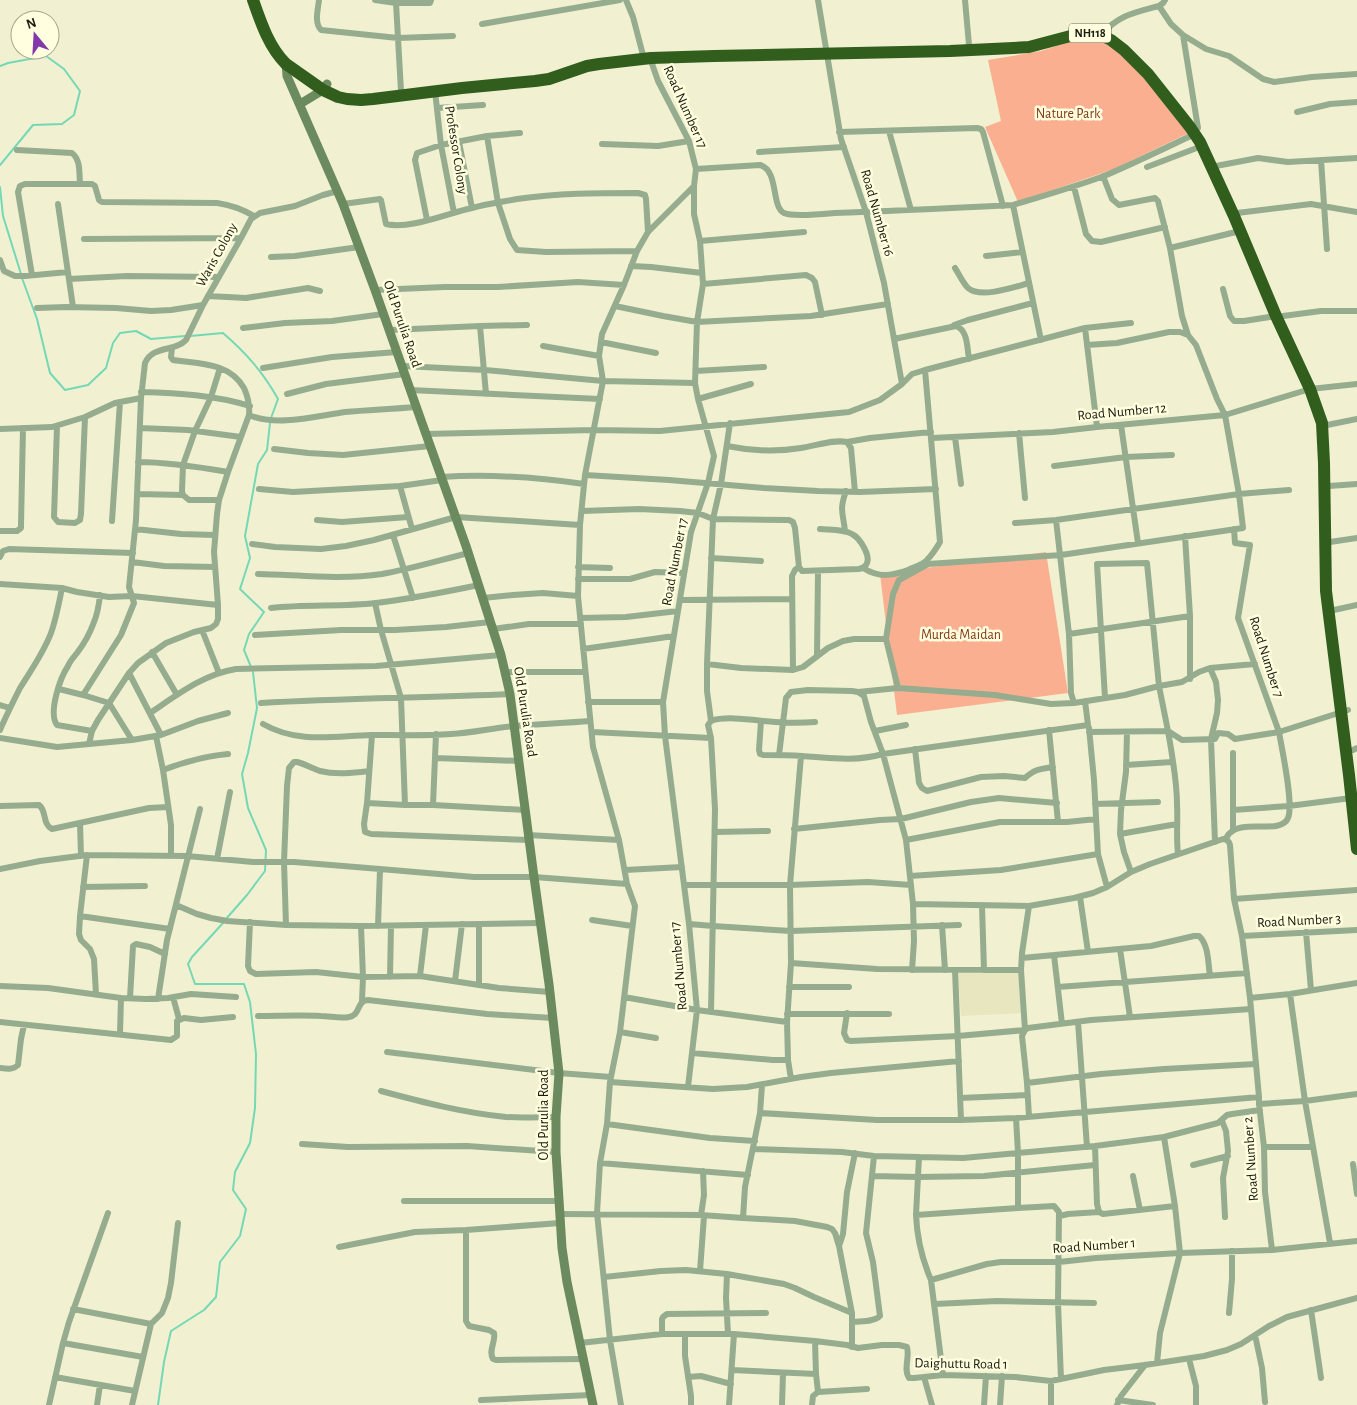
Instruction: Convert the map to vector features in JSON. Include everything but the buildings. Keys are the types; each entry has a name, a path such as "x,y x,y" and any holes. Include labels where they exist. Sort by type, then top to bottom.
{"highway":[{"name":"NH118","path":"253,0 271,44 278,56 310,74 338,97 347,99 373,99 535,81 549,79 587,66 648,56"},
{"name":"NH118","path":"259,0 274,38 286,60"},
{"name":"NH118","path":"826,52 1030,41 1089,28 1118,36 1142,56 1196,131 1216,166 1279,316"},
{"name":"NH118","path":"325,87 356,95 539,76 552,74 597,60 648,56 950,51 1028,47 1078,34 1103,33"},
{"name":"NH118","path":"1196,131 1328,425 1330,565 1354,796 1357,849"},
{"name":"NH118","path":"1313,389 1323,433 1326,591 1344,711 1355,749 1354,796"}],"main road":[{"name":"Old Purulia Road","path":"286,60 287,76 344,204 376,290 469,553 505,672 515,726 559,1073 556,1152 562,1248 567,1282 593,1405"},
{"path":"300,104 325,87"}],"street":[{"path":"319,0 317,23 318,28 321,30 398,38 452,36"},
{"path":"375,0 430,3 431,0"},
{"path":"482,24 620,0"},
{"name":"Road Number 17","path":"626,0 658,81 689,141 696,169 694,214 700,241 703,284 697,322 695,383 714,456 708,483 691,532 664,702 665,736 689,924 697,1010 688,1087"},
{"name":"Road Number 16","path":"818,0 839,132 866,212 884,283 902,384"},
{"path":"965,0 969,45"},
{"path":"1103,33 1125,15 1159,6 1165,0"},
{"path":"396,2 401,91"},
{"path":"1159,6 1171,24 1183,35 1206,49 1229,56 1263,79 1274,82 1312,76 1357,74"},
{"path":"696,169 760,165 766,167 770,174 779,207 785,214 799,215 1013,205 1103,176 1132,164 1196,131 1183,35"},
{"name":"Professor Colony","path":"436,91 441,145 454,213"},
{"path":"1297,112 1330,104 1357,102"},
{"path":"437,108 484,106"},
{"path":"839,132 981,129 1003,206"},
{"path":"889,131 911,210"},
{"path":"427,220 415,155 420,151 441,145 487,136 520,133"},
{"path":"487,136 498,203 510,239 517,250 546,252 637,251"},
{"path":"602,144 658,146 689,141"},
{"path":"458,142 472,208"},
{"path":"1147,167 1202,146"},
{"path":"759,152 844,147"},
{"path":"17,150 72,153 77,158 80,184"},
{"path":"1216,166 1258,158 1288,162 1357,158"},
{"path":"1321,160 1327,249"},
{"path":"898,688 886,640 893,594 899,580 928,564 1061,554 1243,528 1225,415 1196,345 1188,335 1182,316 1170,248 1158,201 1155,198 1119,205 1112,199 1103,176"},
{"path":"28,276 18,192 20,186 25,184 94,185 99,200 102,202 229,204 254,216"},
{"path":"621,1405 610,1340 597,1213 600,1163 611,1079 620,1032 635,906 627,884 619,840 593,747 578,596 580,524 585,475 603,381 599,356 602,334 637,251 648,232 694,186"},
{"path":"1074,186 1086,234 1092,241 1101,242 1164,228"},
{"name":"Waris Colony","path":"172,348 186,340 218,277 254,216 295,206 323,194 338,191"},
{"path":"344,204 380,199 385,222 388,225 427,220 472,208 556,194 638,192 645,195 646,199 648,232"},
{"path":"58,204 73,307"},
{"path":"1237,213 1297,204 1311,204 1357,212"},
{"path":"1013,205 1041,340"},
{"path":"1170,248 1240,231"},
{"path":"700,241 804,232"},
{"path":"84,238 242,238"},
{"path":"272,257 295,256 359,247"},
{"path":"986,256 1022,252"},
{"path":"0,260 4,270 15,276 218,277"},
{"path":"632,266 702,273"},
{"path":"955,268 968,287 974,292 987,293 1029,283"},
{"path":"703,284 806,275 815,282 822,315"},
{"path":"376,290 498,287 578,282 624,285"},
{"path":"208,296 246,298 308,288 320,291"},
{"path":"1223,288 1230,316 1234,321 1320,311 1357,311"},
{"path":"894,339 1033,303"},
{"path":"615,306 697,322 822,315 888,304"},
{"path":"37,308 116,308 150,311 203,305"},
{"path":"243,328 285,323 332,321 383,314"},
{"path":"426,434 594,430 660,431 850,412 880,400 912,374 1085,328 1131,322"},
{"path":"480,326 486,394"},
{"path":"390,330 527,326"},
{"path":"950,326 960,327 964,333 970,359"},
{"path":"1085,328 1097,427"},
{"path":"1087,345 1117,342 1169,332 1180,332 1188,335"},
{"path":"601,342 656,353"},
{"path":"543,346 599,356"},
{"path":"83,695 121,635 134,603 129,586 136,529 141,395 145,362 155,351 172,348 171,356 173,360 220,368 237,377 248,396 250,406 249,415 219,500 214,552 218,619 211,628 194,632 166,643 138,663 129,673 92,731 89,744"},
{"path":"263,368 332,357 397,352"},
{"path":"696,371 764,367"},
{"path":"183,495 183,465 195,431 211,397 220,368"},
{"path":"287,394 326,384 403,370 485,370 603,381 695,383"},
{"path":"863,568 871,573 894,575 924,562 934,552 940,542 925,370"},
{"path":"698,398 751,384"},
{"name":"Road Number 12","path":"727,446 747,450 774,451 870,438 932,435 956,437 1053,432 1225,415 1313,389 1357,384"},
{"path":"410,390 600,400"},
{"path":"0,429 58,426 141,395 176,393 221,398 250,406"},
{"path":"112,521 120,402"},
{"path":"249,415 274,421 345,412 416,407"},
{"path":"58,426 54,517 58,522 75,523 80,520 81,514 85,417"},
{"path":"1328,425 1357,419"},
{"path":"712,721 707,691 707,664 713,520 721,484 730,423"},
{"path":"1122,424 1138,543"},
{"path":"0,531 17,531 22,525 23,428"},
{"path":"140,428 195,431 241,437"},
{"path":"1019,434 1025,498"},
{"path":"956,437 961,484"},
{"path":"847,442 851,448 855,492"},
{"path":"274,449 343,455 430,446"},
{"path":"1054,466 1126,457 1172,454"},
{"path":"138,462 183,465 228,472"},
{"path":"585,475 782,489 855,492 936,489"},
{"path":"259,489 293,492 400,486 442,478 498,476 584,484"},
{"path":"1329,486 1357,484"},
{"path":"400,486 412,529"},
{"path":"1015,523 1056,520 1239,494 1289,490"},
{"path":"845,531 841,512 846,491"},
{"path":"137,494 183,495 189,500 219,500"},
{"path":"582,511 639,509 698,513 713,520 791,520 795,528 800,570 863,568 867,563 867,556 864,546 855,536 845,531 820,529"},
{"path":"317,520 342,522 408,517"},
{"path":"252,544 321,549 346,546 456,517 580,524"},
{"path":"1056,520 1069,634 1071,693 1074,703"},
{"path":"136,529 181,534 215,535"},
{"name":"Road Number 7","path":"1234,529 1234,543 1250,545 1238,618 1279,732 1290,800 1289,806"},
{"path":"393,535 413,598"},
{"path":"1185,536 1190,616 1190,678"},
{"path":"1330,542 1357,538"},
{"path":"0,557 2,551 10,549 133,553"},
{"path":"258,574 360,576 382,574 469,553"},
{"path":"712,558 761,561"},
{"path":"132,562 183,567 215,567"},
{"path":"1105,698 1097,564 1147,563 1159,686 1176,786 1178,854"},
{"path":"578,567 610,568"},
{"path":"793,670 793,572 799,567"},
{"path":"817,656 818,570"},
{"path":"578,579 630,579 655,572 684,573"},
{"path":"0,584 62,588 100,595 132,596 218,605"},
{"path":"271,608 375,603 413,598 479,585"},
{"path":"0,730 21,686 34,668 50,634 57,614 62,588"},
{"path":"483,598 542,594 578,596"},
{"path":"92,731 61,726 56,723 53,712 68,666 78,652 94,621 100,595"},
{"path":"680,600 792,599"},
{"path":"375,603 401,698 405,805"},
{"path":"1334,610 1357,605"},
{"path":"254,635 341,630 555,623 678,611"},
{"path":"1069,634 1190,616"},
{"path":"202,630 218,673"},
{"path":"583,649 674,636"},
{"path":"707,664 740,668 793,670 803,667 828,648 843,641 854,638 886,640"},
{"path":"152,652 177,695"},
{"path":"150,713 190,686 218,673 236,669 392,664 501,655"},
{"path":"779,755 786,698 791,692 808,690 858,692 898,688 995,695 1051,704 1074,703 1125,695 1182,682 1210,668 1255,664"},
{"path":"1210,668 1216,682 1218,700 1211,739 1215,842"},
{"path":"505,672 585,672"},
{"path":"129,673 150,713 158,735 171,825 171,856"},
{"path":"59,689 109,703 132,740"},
{"path":"858,692 864,696 883,754 906,840 913,904 912,970"},
{"path":"261,703 325,699 510,694"},
{"path":"1085,701 1094,780 1098,854 1107,887"},
{"path":"588,702 664,702"},
{"path":"0,705 10,708"},
{"path":"761,721 760,752 763,755 849,760 1049,730 1089,728 1126,732 1168,731 1182,740 1215,739 1218,733 1228,734 1235,739 1279,732 1344,711"},
{"path":"0,738 57,747 132,740 158,735 228,713"},
{"path":"711,1012 715,809 711,738 708,725 714,720 747,719 797,724 816,722"},
{"path":"263,724 274,730 302,737 451,734 515,726 590,721"},
{"path":"875,731 906,725"},
{"path":"1049,730 1058,822"},
{"path":"592,732 711,738"},
{"path":"1126,732 1126,765 1120,834 1131,872"},
{"path":"433,804 436,734"},
{"path":"372,735 364,824 364,829 368,833 619,840"},
{"path":"915,750 919,783 926,791 981,777 1004,776 1025,778 1031,772 1038,769 1053,767"},
{"path":"1232,753 1233,830"},
{"path":"163,770 203,758 228,754"},
{"path":"791,1079 788,1060 787,1022 791,962 790,885 801,756"},
{"path":"435,758 519,761"},
{"path":"286,925 284,862 287,786 291,764 301,762 322,771 337,773 369,771"},
{"path":"1126,765 1172,762"},
{"path":"217,859 230,792"},
{"path":"1233,810 1289,806 1354,796"},
{"path":"794,829 901,819 971,802 999,798 1057,803"},
{"path":"1095,804 1158,802"},
{"path":"367,803 433,804 525,810"},
{"path":"0,806 39,805 43,808 47,825 52,829 149,808 168,807"},
{"path":"913,904 1029,906 1080,897 1107,887 1131,872 1150,864 1226,839 1233,830 1243,827 1277,826 1283,824 1288,818 1289,806"},
{"path":"158,999 170,929 200,808"},
{"path":"906,840 1000,822 1058,822 1096,819"},
{"path":"80,823 84,855 79,934 81,940 90,949 94,959 96,994"},
{"path":"1120,834 1177,824"},
{"path":"715,832 768,831"},
{"path":"1226,839 1230,845 1234,899 1247,973 1259,1103"},
{"path":"910,876 1001,870 1098,854"},
{"path":"0,869 84,855 187,856 253,862 380,868 474,877 534,877 627,884"},
{"path":"625,870 682,866"},
{"path":"378,926 380,868"},
{"path":"684,885 790,885 868,882 911,885"},
{"path":"83,886 145,886"},
{"path":"1234,899 1357,890"},
{"path":"1080,897 1088,952"},
{"path":"176,905 197,914 227,921 286,925 391,926 540,923"},
{"path":"982,906 984,970"},
{"path":"1028,1117 1028,1094 1022,1036 1024,1030 1021,970 1029,906"},
{"path":"80,916 170,929"},
{"path":"592,920 632,926"},
{"path":"250,922 248,969 256,974 316,972 363,977 420,976 519,990 550,992"},
{"path":"455,981 462,924"},
{"path":"478,924 479,985"},
{"path":"689,924 791,931 959,925"},
{"path":"420,976 426,925"},
{"path":"258,1016 346,1018 355,1015 362,1001 361,926"},
{"path":"390,977 391,926"},
{"path":"942,926 945,970"},
{"name":"Road Number 3","path":"1242,936 1357,930"},
{"path":"1306,932 1311,990"},
{"path":"1022,958 1151,946 1200,936 1205,945 1210,976"},
{"path":"130,998 133,946 139,943 143,944 165,954"},
{"path":"1120,949 1130,1017"},
{"path":"1054,955 1062,1024"},
{"path":"791,962 877,969 1021,970"},
{"path":"955,970 962,1120"},
{"path":"1058,987 1247,973"},
{"path":"1250,998 1290,994 1357,983"},
{"path":"0,986 48,988 121,998 158,999 191,994 236,997"},
{"path":"789,987 849,987"},
{"path":"1290,994 1305,1101 1330,1243"},
{"path":"0,1022 171,1040 177,1036 177,1021 179,1019 173,997"},
{"path":"624,997 697,1010 787,1022"},
{"path":"120,1034 121,998"},
{"path":"362,1001 368,1000 487,1014 553,1018"},
{"path":"847,1013 844,1033 847,1040 851,1041 958,1036 1130,1017 1251,1009"},
{"path":"787,1014 889,1014"},
{"path":"179,1019 202,1020 233,1017"},
{"path":"1078,1022 1087,1146"},
{"path":"0,1068 10,1069 18,1065 24,1024"},
{"path":"620,1032 656,1038"},
{"path":"387,1052 712,1089 762,1085 831,1073 959,1062"},
{"path":"692,1052 788,1060"},
{"path":"1027,1083 1164,1069 1256,1064"},
{"path":"743,1218 748,1175 760,1113 762,1085"},
{"path":"381,1091 465,1111 506,1116 556,1117"},
{"path":"960,1098 1028,1094"},
{"name":"Road Number 2","path":"1272,1250 1265,1192 1264,1148 1259,1103 1305,1101 1357,1094"},
{"path":"760,1113 877,1120 962,1120 1259,1103"},
{"path":"753,1149 842,1152 874,1156 963,1158 1095,1146 1164,1137 1218,1123 1224,1117 1259,1103"},
{"path":"1016,1118 1018,1208"},
{"path":"1222,1121 1226,1131 1228,1151 1223,1178 1226,1217"},
{"path":"606,1124 710,1138 755,1141"},
{"path":"1157,1363 1160,1333 1180,1253 1164,1137"},
{"path":"302,1144 348,1147 467,1146 556,1152"},
{"path":"1095,1146 1097,1209 1099,1212"},
{"path":"1264,1148 1313,1147"},
{"path":"840,1246 847,1192 855,1153"},
{"path":"853,1322 873,1320 880,1316 873,1262 866,1233 874,1156"},
{"path":"1193,1164 1228,1156"},
{"path":"919,1157 917,1232 921,1253 931,1280 944,1375"},
{"path":"600,1163 748,1175"},
{"path":"1353,1164 1357,1194"},
{"path":"872,1176 984,1176 1095,1165"},
{"path":"700,1271 704,1195 703,1171"},
{"path":"1133,1176 1140,1210"},
{"path":"404,1201 560,1201"},
{"path":"916,1215 1054,1206 1057,1208 1060,1216 1058,1303 1060,1379"},
{"path":"1060,1216 1099,1212 1103,1214 1175,1206"},
{"path":"49,1405 73,1309 108,1213"},
{"path":"339,1247 414,1232 466,1230 597,1213 702,1215 795,1221 827,1227 835,1233 840,1246 852,1313 852,1347"},
{"path":"132,1405 151,1324 162,1313 168,1298 178,1223"},
{"path":"466,1230 466,1321 469,1326 489,1330 494,1333 495,1339 491,1353 493,1359 584,1360"},
{"name":"Road Number 1","path":"931,1280 986,1264 1001,1262 1059,1262 1180,1253 1272,1250 1357,1241"},
{"path":"1229,1313 1232,1251"},
{"path":"604,1277 661,1270 727,1274 784,1284 852,1313"},
{"path":"727,1274 727,1313 731,1334 732,1370 729,1405"},
{"name":"Daighuttu Road 1","path":"580,1343 662,1334 731,1334 815,1341 863,1348 882,1344 904,1345 907,1347 908,1352 907,1375 909,1378 944,1375 1002,1376 1051,1381 1104,1370 1189,1359 1228,1350 1287,1317 1357,1298"},
{"path":"935,1304 997,1301 1094,1303"},
{"path":"73,1309 151,1324"},
{"path":"1311,1310 1320,1378"},
{"path":"662,1334 662,1319 664,1315 766,1313"},
{"path":"685,1334 685,1356 691,1405"},
{"path":"1255,1334 1262,1368 1265,1402"},
{"path":"815,1341 818,1392"},
{"path":"63,1343 143,1357"},
{"path":"1189,1359 1196,1386 1196,1405"},
{"path":"1118,1402 1145,1365"},
{"path":"732,1370 816,1374"},
{"path":"782,1405 783,1373"},
{"path":"688,1377 702,1376 731,1384"},
{"path":"984,1405 986,1376"},
{"path":"1000,1405 1002,1376"},
{"path":"55,1377 135,1391"},
{"path":"924,1377 932,1405"},
{"path":"1051,1381 1051,1405"},
{"path":"97,1405 100,1385"},
{"path":"812,1405 813,1396 818,1392 868,1389"},
{"path":"481,1400 591,1395"},
{"path":"1118,1402 1153,1405"}],"shaded area":[{"path":"1018,971 1021,1013 961,1016 958,973"}],"green space":[{"name":"Nature Park","path":"1082,38 1101,38 1121,46 1189,133 1114,169 1018,202 985,127 1001,121 988,60 1041,51"},
{"name":"Murda Maidan","path":"1046,552 1068,693 897,715 880,574"}],"waterway":[{"path":"0,66 46,56 64,69 80,91 74,115 62,124 33,125 0,165"},
{"path":"0,187 3,216 21,274"},
{"path":"22,278 37,319 50,373 65,390 88,385 106,368 113,343 120,333 136,331 151,339 185,336"},
{"path":"190,336 223,333 254,363 278,399 271,418"},
{"path":"251,667 244,650 249,634 264,612 240,589 250,558 245,536 258,464 267,450 270,423"},
{"path":"226,919 265,871 266,850 248,808 242,774 257,708 253,672"},
{"path":"158,1405 164,1362 171,1331 204,1310 216,1297 220,1262 240,1236 246,1209 233,1190 235,1172 250,1143 255,1108 256,1054 250,1002 244,984 195,984 188,964 192,957 223,923"}]}
